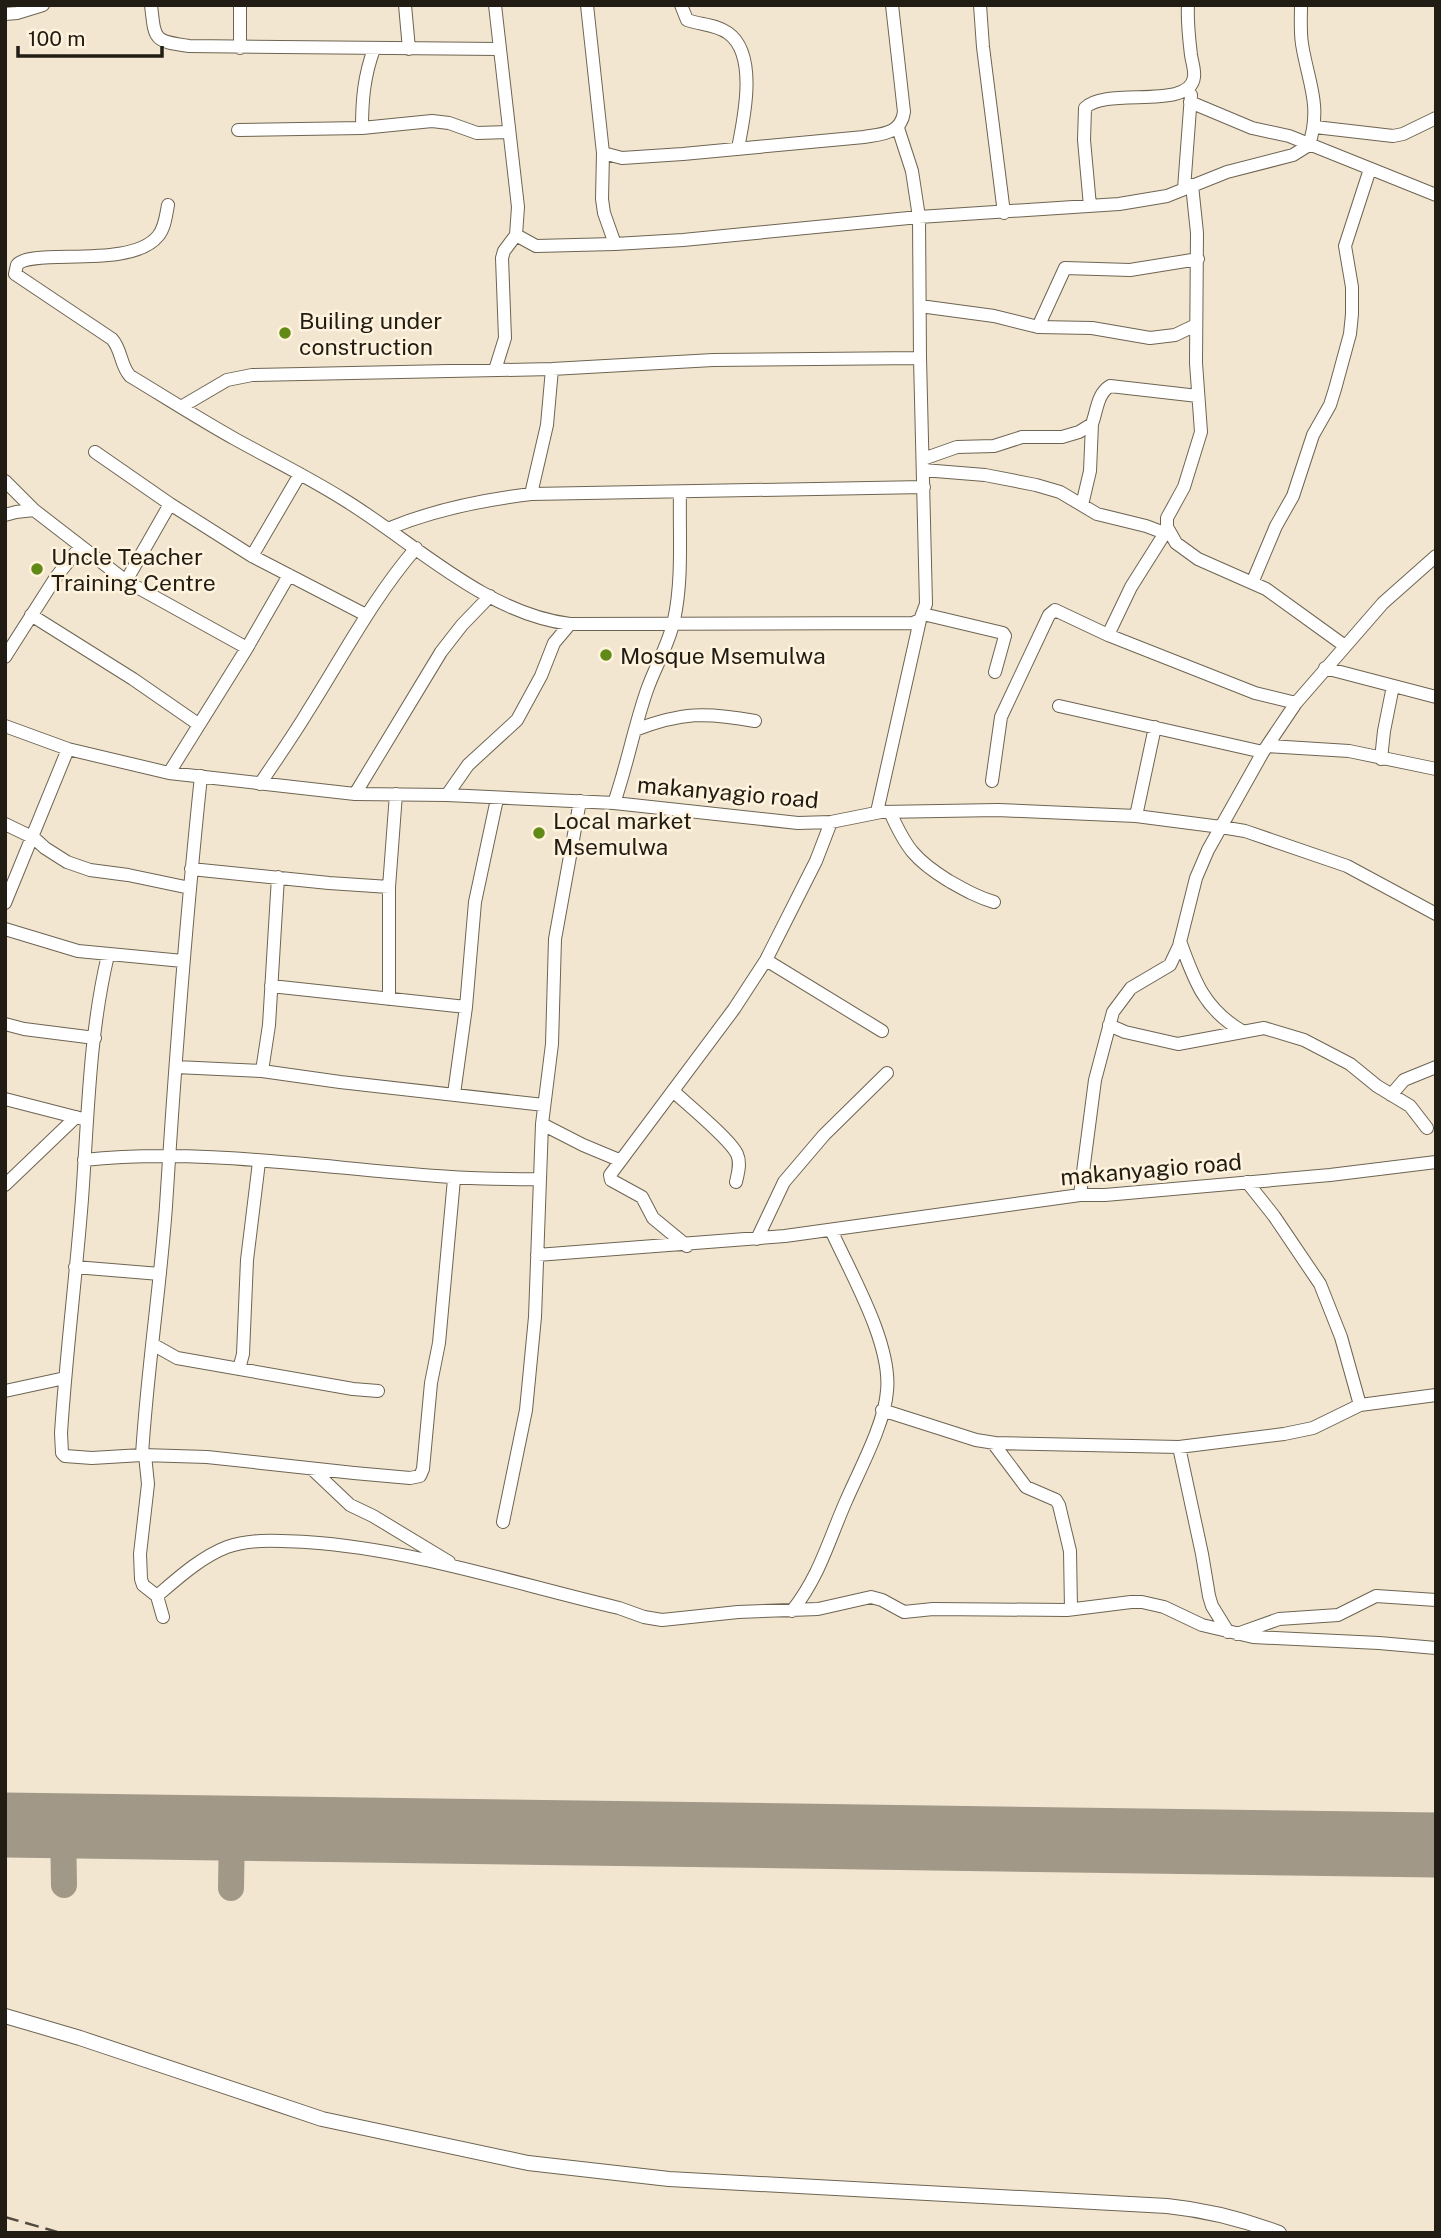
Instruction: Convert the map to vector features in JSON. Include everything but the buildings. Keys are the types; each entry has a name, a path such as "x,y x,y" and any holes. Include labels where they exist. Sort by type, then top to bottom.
{"main road":[{"path":"5,2016 80,2038 322,2119 528,2163 669,2179 1176,2207 1243,2219 1279,2233"}],"street":[{"path":"5,14 43,5"},
{"path":"151,5 155,34 161,41 189,46 500,49"},
{"path":"240,5 240,48"},
{"path":"405,5 409,49"},
{"path":"495,5 517,206 516,235 502,258 505,338 495,370"},
{"path":"587,5 603,153 602,199 615,244"},
{"path":"681,5 687,20 711,25 729,33 742,54 746,73 746,98 738,148"},
{"path":"603,153 622,158 885,134 898,128 904,112 892,5"},
{"path":"980,5 1004,213"},
{"path":"1108,635 1131,587 1168,534 1167,518 1184,487 1201,432 1196,325 1198,259 1188,187 1190,102 1194,71 1187,23 1188,5"},
{"path":"516,235 536,246 615,244 1152,200 1227,172 1282,159 1309,145 1315,127 1313,90 1302,43 1301,5"},
{"path":"362,128 362,92 374,49"},
{"path":"1090,206 1084,140 1085,108 1097,100 1161,97 1191,86"},
{"path":"1190,102 1252,128 1279,133 1436,195"},
{"path":"1315,127 1393,136 1436,118"},
{"path":"238,130 362,128 432,121 449,123 477,133 509,132"},
{"path":"898,128 912,171 919,217 926,604 884,812 924,866 973,895 994,902"},
{"path":"1252,583 1276,526 1293,496 1314,435 1329,405 1338,378 1350,334 1352,314 1352,287 1345,246 1370,169"},
{"path":"167,205 158,237 144,247 88,258 24,259 19,261 15,270 18,277 112,339 122,365 130,376 390,528 490,596 540,618 570,624 897,623 922,617 1003,633 1004,645 995,672"},
{"path":"1038,327 1065,268 1130,270 1198,259"},
{"path":"920,306 994,316 1038,327 1092,328 1150,338 1175,335 1196,325"},
{"path":"181,407 227,380 252,375 552,369 713,360 920,358"},
{"path":"531,494 547,425 552,369"},
{"path":"1082,505 1090,471 1092,424 1103,391 1110,386 1198,396"},
{"path":"923,465 957,447 994,446 1022,437 1062,437 1079,432 1092,424"},
{"path":"95,452 252,556 366,615"},
{"path":"923,465 1036,485 1060,492 1109,518 1168,534 1198,559 1280,598 1346,646"},
{"path":"252,556 300,474"},
{"path":"5,481 34,510 126,581 247,648"},
{"path":"390,528 438,510 531,494 924,487"},
{"path":"614,803 648,688 674,622 677,603 680,492"},
{"path":"126,581 170,504"},
{"path":"5,515 34,510"},
{"path":"5,657 56,577 80,547"},
{"path":"260,784 308,712 366,615 416,548"},
{"path":"1080,1195 1095,1080 1116,1006 1131,988 1170,965 1180,941 1196,878 1265,749 1296,703 1383,603 1436,556"},
{"path":"169,773 289,575"},
{"path":"355,794 441,652 461,625 490,596"},
{"path":"992,781 1001,717 1053,611 1059,611 1108,635 1255,694 1296,703"},
{"path":"31,615 133,679 198,724"},
{"path":"447,795 468,765 517,720 541,676 554,643 570,624"},
{"path":"1325,668 1436,697"},
{"path":"1381,758 1393,686"},
{"path":"1059,706 1265,749 1325,748 1436,769"},
{"path":"635,730 656,722 696,714 755,721"},
{"name":"makanyagio road","path":"5,726 68,749 169,773 355,794 447,795 614,803 798,823 831,822 884,812 998,810 1136,816 1221,827 1278,841 1347,866 1436,914"},
{"path":"1136,816 1155,727"},
{"path":"5,903 34,838 68,749"},
{"path":"163,1617 157,1596 143,1585 141,1579 140,1554 148,1485 143,1455 146,1382 153,1345 160,1274 183,961 201,776"},
{"path":"389,999 389,887 396,794"},
{"path":"454,1094 466,1007 475,902 497,799"},
{"path":"503,1522 526,1410 535,1317 538,1179 552,1044 555,939 580,801"},
{"path":"687,1246 653,1218 642,1197 611,1180 610,1175 734,1009 765,960 816,861 831,822"},
{"path":"5,824 34,838 60,858 90,870 190,888"},
{"path":"191,869 389,887"},
{"path":"262,1071 278,877"},
{"path":"5,929 66,948 108,955 183,961"},
{"path":"1180,941 1192,974 1214,1012 1242,1031"},
{"path":"108,955 96,1004 94,1038 81,1118 85,1138 84,1160 65,1378 62,1453 70,1458 143,1455 207,1457 410,1478 420,1476 423,1469 431,1383 439,1343 454,1179"},
{"path":"765,960 882,1031"},
{"path":"271,986 466,1007"},
{"path":"5,1024 94,1038"},
{"path":"1110,1025 1134,1034 1178,1044 1264,1028 1304,1040 1350,1064 1377,1086 1410,1106 1427,1128"},
{"path":"176,1067 262,1071 340,1083 544,1105"},
{"path":"1391,1095 1404,1080 1436,1067"},
{"path":"757,1239 784,1182 824,1135 887,1073"},
{"path":"673,1091 729,1142 737,1153 740,1166 736,1182"},
{"path":"5,1099 81,1118"},
{"path":"5,1185 81,1118"},
{"path":"542,1124 583,1146 619,1160"},
{"path":"85,1138 109,1158"},
{"path":"84,1160 167,1156 454,1179 538,1179"},
{"path":"239,1369 243,1354 247,1260 259,1162"},
{"name":"makanyagio road","path":"537,1255 757,1239 1080,1195 1247,1182 1436,1162"},
{"path":"1247,1182 1274,1216 1320,1284 1341,1337 1360,1405"},
{"path":"792,1611 806,1593 824,1559 865,1460 887,1392 880,1335 831,1230"},
{"path":"75,1267 160,1274"},
{"path":"153,1345 177,1358 377,1391"},
{"path":"5,1391 65,1378"},
{"path":"882,1410 993,1443 1179,1447 1303,1430 1329,1421 1360,1405 1436,1395"},
{"path":"993,1443 1026,1487 1056,1500 1059,1505 1070,1551 1071,1609"},
{"path":"1179,1447 1212,1606 1233,1633"},
{"path":"312,1469 350,1505 456,1567"},
{"path":"157,1596 207,1558 228,1547 253,1542 339,1544 456,1567 662,1620 738,1612 818,1609 870,1597 904,1612 933,1609 1071,1609 1142,1602 1164,1606 1202,1625 1233,1633 1436,1648"},
{"path":"1233,1633 1279,1619 1338,1615 1376,1596 1436,1600"}],"taxiway":[{"path":"63,1826 64,1885"},
{"path":"231,1888 232,1828"}],"runway":[{"path":"5,1825 1436,1845"}],"railway":[{"path":"5,2217 61,2233"}],"place":[{"name":"Builing under construction","path":"285,333"},
{"name":"Uncle Teacher Training Centre","path":"37,569"},
{"name":"Mosque Msemulwa","path":"606,655"},
{"name":"Local market Msemulwa","path":"539,833"}]}
